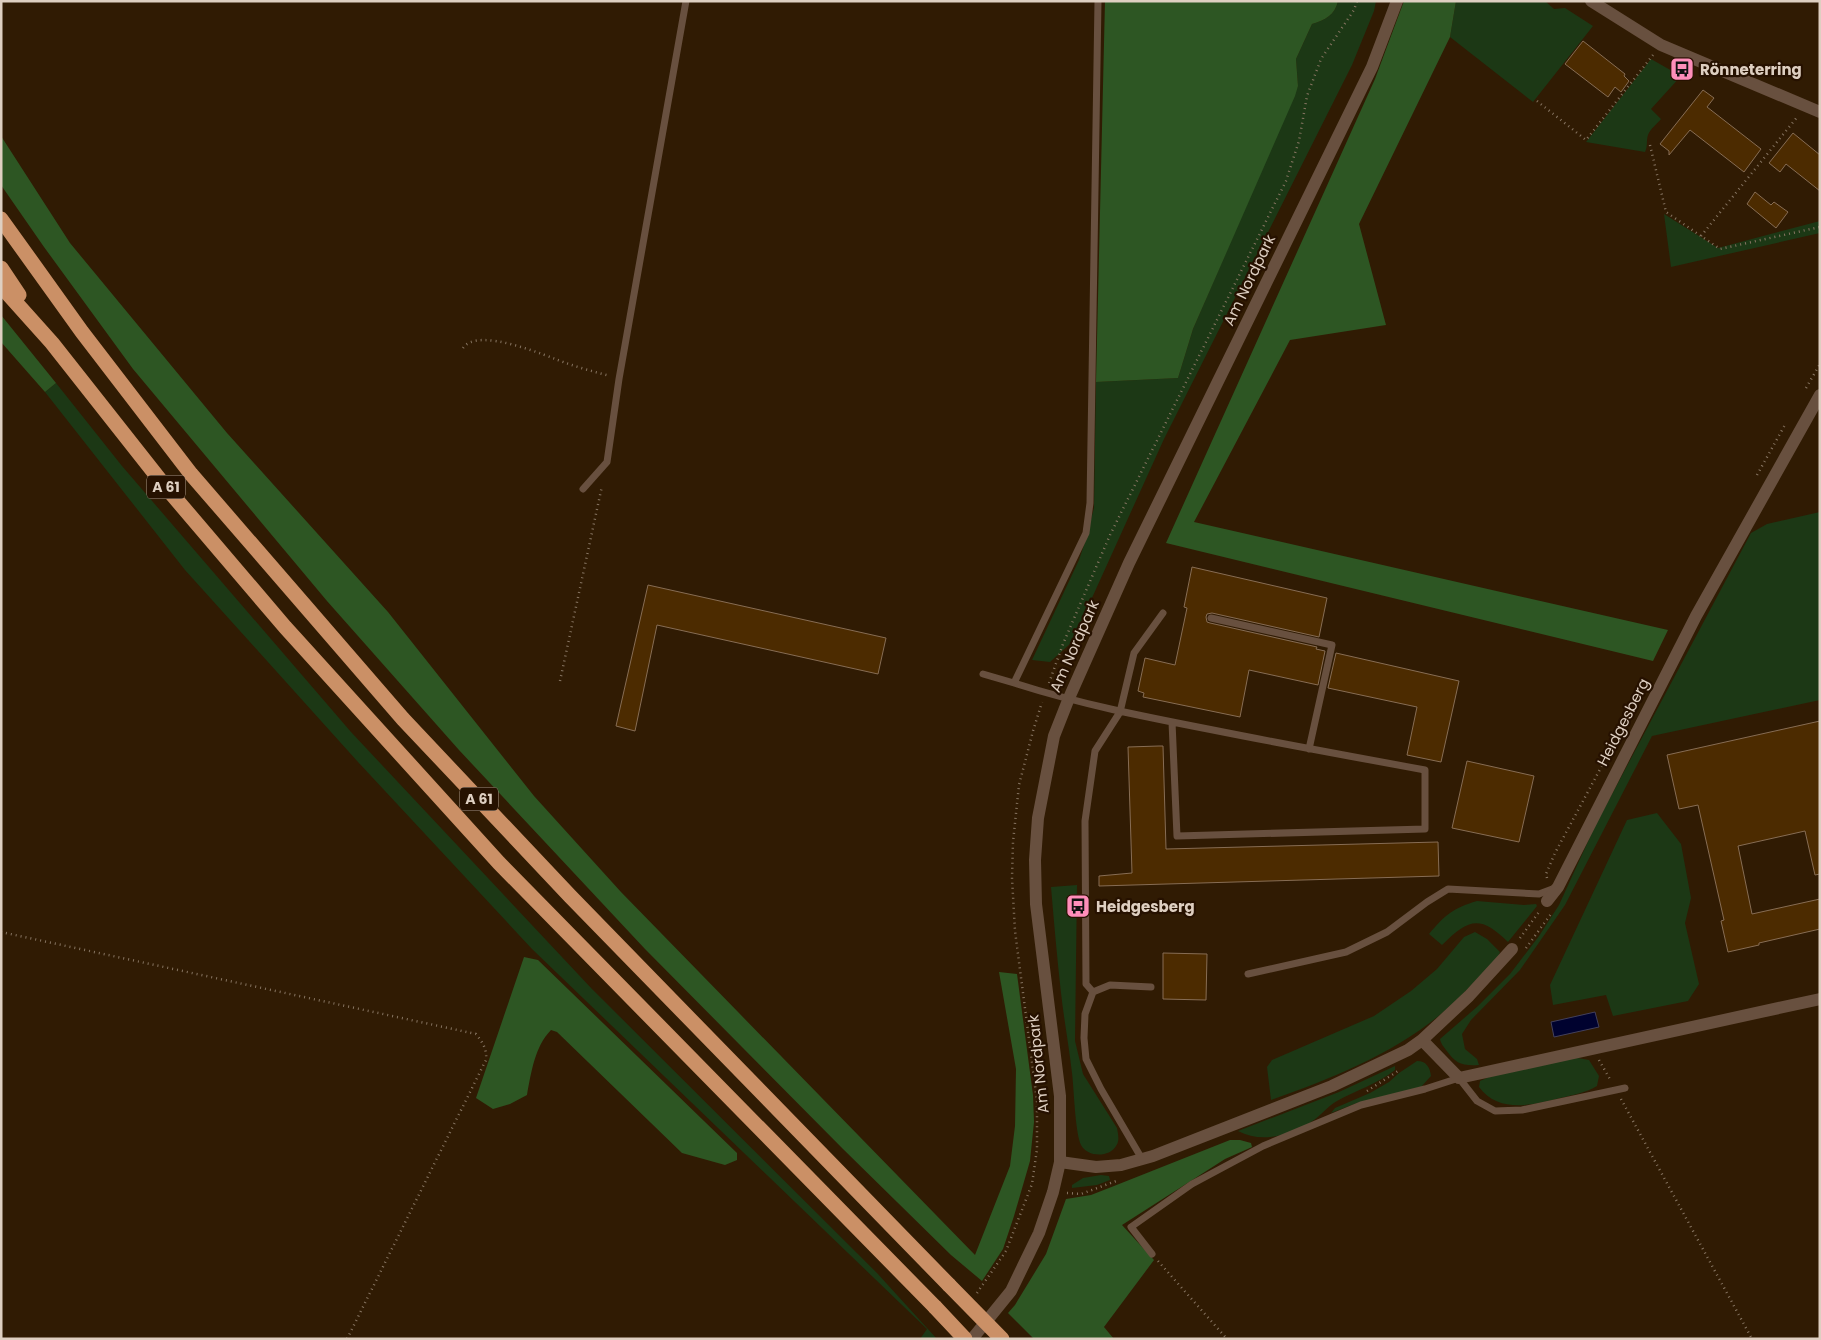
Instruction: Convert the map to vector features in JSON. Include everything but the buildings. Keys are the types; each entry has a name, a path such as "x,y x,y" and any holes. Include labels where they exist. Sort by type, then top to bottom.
{"highway":[{"name":"A 61","path":"1,219 82,332 191,474 403,719 576,903 1002,1339"},
{"name":"A 61","path":"1,268 52,343 164,485 285,628 499,863 965,1339"},
{"path":"1,286 52,343"}],"street":[{"name":"Am Nordpark","path":"972,1339 1011,1292 1038,1233 1053,1192 1060,1162 1060,1096 1036,904 1035,860 1038,818 1054,736 1068,698 1129,562 1372,67 1396,1"},
{"path":"1591,1 1661,45 1820,112"},
{"name":"Heidgesberg","path":"1547,901 1558,887 1696,616 1820,395"},
{"path":"1060,1162 1096,1167 1121,1165 1142,1159 1332,1086 1408,1050 1422,1040 1469,996 1512,949"},
{"path":"1422,1040 1459,1078 1820,999"}],"lane":[{"path":"583,489 607,462 619,378 686,1"},
{"path":"1014,683 1086,533 1090,503 1098,1"},
{"path":"1093,992 1086,984 1085,821 1095,751 1120,712 1134,653 1163,613"},
{"path":"1211,618 1332,645 1309,749"},
{"path":"983,674 1045,693 1120,712 1425,770 1425,829 1177,836 1172,722"},
{"path":"1248,974 1346,952 1387,932 1448,889 1540,894 1558,887"},
{"path":"1142,1159 1086,1059 1084,1038 1085,1014 1093,992 1110,985 1151,987"},
{"path":"1152,1254 1131,1226 1192,1184 1263,1146 1361,1105 1425,1090 1459,1078 1477,1101 1495,1111 1522,1110 1625,1088"}],"path":[{"path":"1537,101 1586,140 1661,45"},
{"path":"1701,236 1806,105"},
{"path":"1650,145 1666,212 1720,249 1820,227"},
{"path":"463,348 469,342 506,343 619,378"},
{"path":"560,681 607,462"},
{"path":"1512,949 1547,901"},
{"path":"1,932 476,1034 484,1044 486,1060 347,1339"},
{"path":"1593,1048 1752,1339"},
{"path":"973,1299 1006,1251 1032,1184"},
{"path":"1152,1254 1227,1339"}],"green space":[{"path":"1105,1 1338,1 1335,10 1329,16 1312,24 1296,59 1298,86 1295,96 1193,329 1178,378 1096,382"},
{"path":"1338,1 1376,1 1374,11 1352,65 1164,439 1072,642 1050,662 1032,660 1079,560 1094,508 1096,382 1178,378 1193,329 1298,86 1296,59 1312,24 1329,16 1337,6"},
{"path":"1404,1 1456,1 1450,37 1359,224 1386,325 1290,340 1194,522 1668,630 1653,661 1166,543 1375,79"},
{"path":"1456,1 1545,1 1554,9 1565,8 1593,26 1533,102 1450,37"},
{"path":"1651,59 1681,76 1651,109 1661,119 1647,137 1645,152 1586,142"},
{"path":"1,136 70,243 227,433 388,612 534,796 621,892 975,1255 1010,1166 1015,1126 1016,1069 999,972 1017,974 1033,1095 1034,1122 1030,1161 1003,1249 982,1281 951,1255 843,1149 645,949 459,750 327,601 133,369 44,247 1,185"},
{"path":"1664,214 1718,248 1820,221 1820,233 1671,267"},
{"path":"1,315 56,383 45,392 1,342"},
{"path":"56,383 122,466 351,732 592,989 877,1273 937,1339 920,1339 927,1329 532,949 358,762 185,570 45,392"},
{"path":"1820,512 1820,700 1652,736 1565,905 1520,970 1471,1020 1462,1034 1465,1049 1477,1059 1479,1065 1468,1065 1456,1061 1440,1039 1478,1006 1510,974 1539,936 1559,905 1595,826 1751,533 1767,524"},
{"path":"1657,813 1681,844 1691,898 1685,923 1699,984 1688,1001 1613,1016 1606,995 1553,1005 1550,985 1627,820"},
{"path":"1077,885 1075,1041 1083,1074 1117,1128 1117,1144 1113,1150 1103,1154 1088,1152 1081,1145 1079,1139 1058,967 1051,887"},
{"path":"1477,901 1524,905 1536,904 1537,906 1508,942 1490,927 1474,923 1459,930 1442,945 1429,934 1450,913 1462,906"},
{"path":"1475,932 1487,939 1500,952 1498,957 1447,1009 1407,1039 1363,1063 1271,1100 1267,1067 1272,1060 1374,1016 1411,991 1437,969 1464,937"},
{"path":"524,957 538,960 737,1153 737,1160 725,1165 682,1153 557,1032 551,1030 537,1052 527,1095 510,1104 493,1109 476,1098"},
{"path":"1572,1057 1589,1060 1599,1076 1597,1086 1574,1095 1528,1105 1506,1104 1496,1101 1487,1096 1479,1087 1480,1081 1489,1077"},
{"path":"1417,1061 1427,1065 1431,1076 1421,1087 1357,1103 1331,1113 1335,1108 1370,1093 1389,1082"},
{"path":"1395,1066 1395,1070 1388,1075 1337,1101 1314,1120 1287,1134 1257,1137 1238,1131 1339,1092"},
{"path":"1230,1140 1251,1143 1252,1147 1225,1159 1122,1225 1154,1260 1104,1327 1114,1339 1034,1339 1008,1313 1015,1305 1046,1254 1066,1199 1091,1195"},
{"path":"1101,1175 1109,1176 1110,1180 1097,1185 1072,1188 1072,1185 1083,1178"}],"water":[{"path":"1595,1012 1599,1027 1554,1037 1551,1022"}],"place":[{"name":"Rönneterring","path":"1682,69"},
{"name":"Heidgesberg","path":"1078,906"}]}
